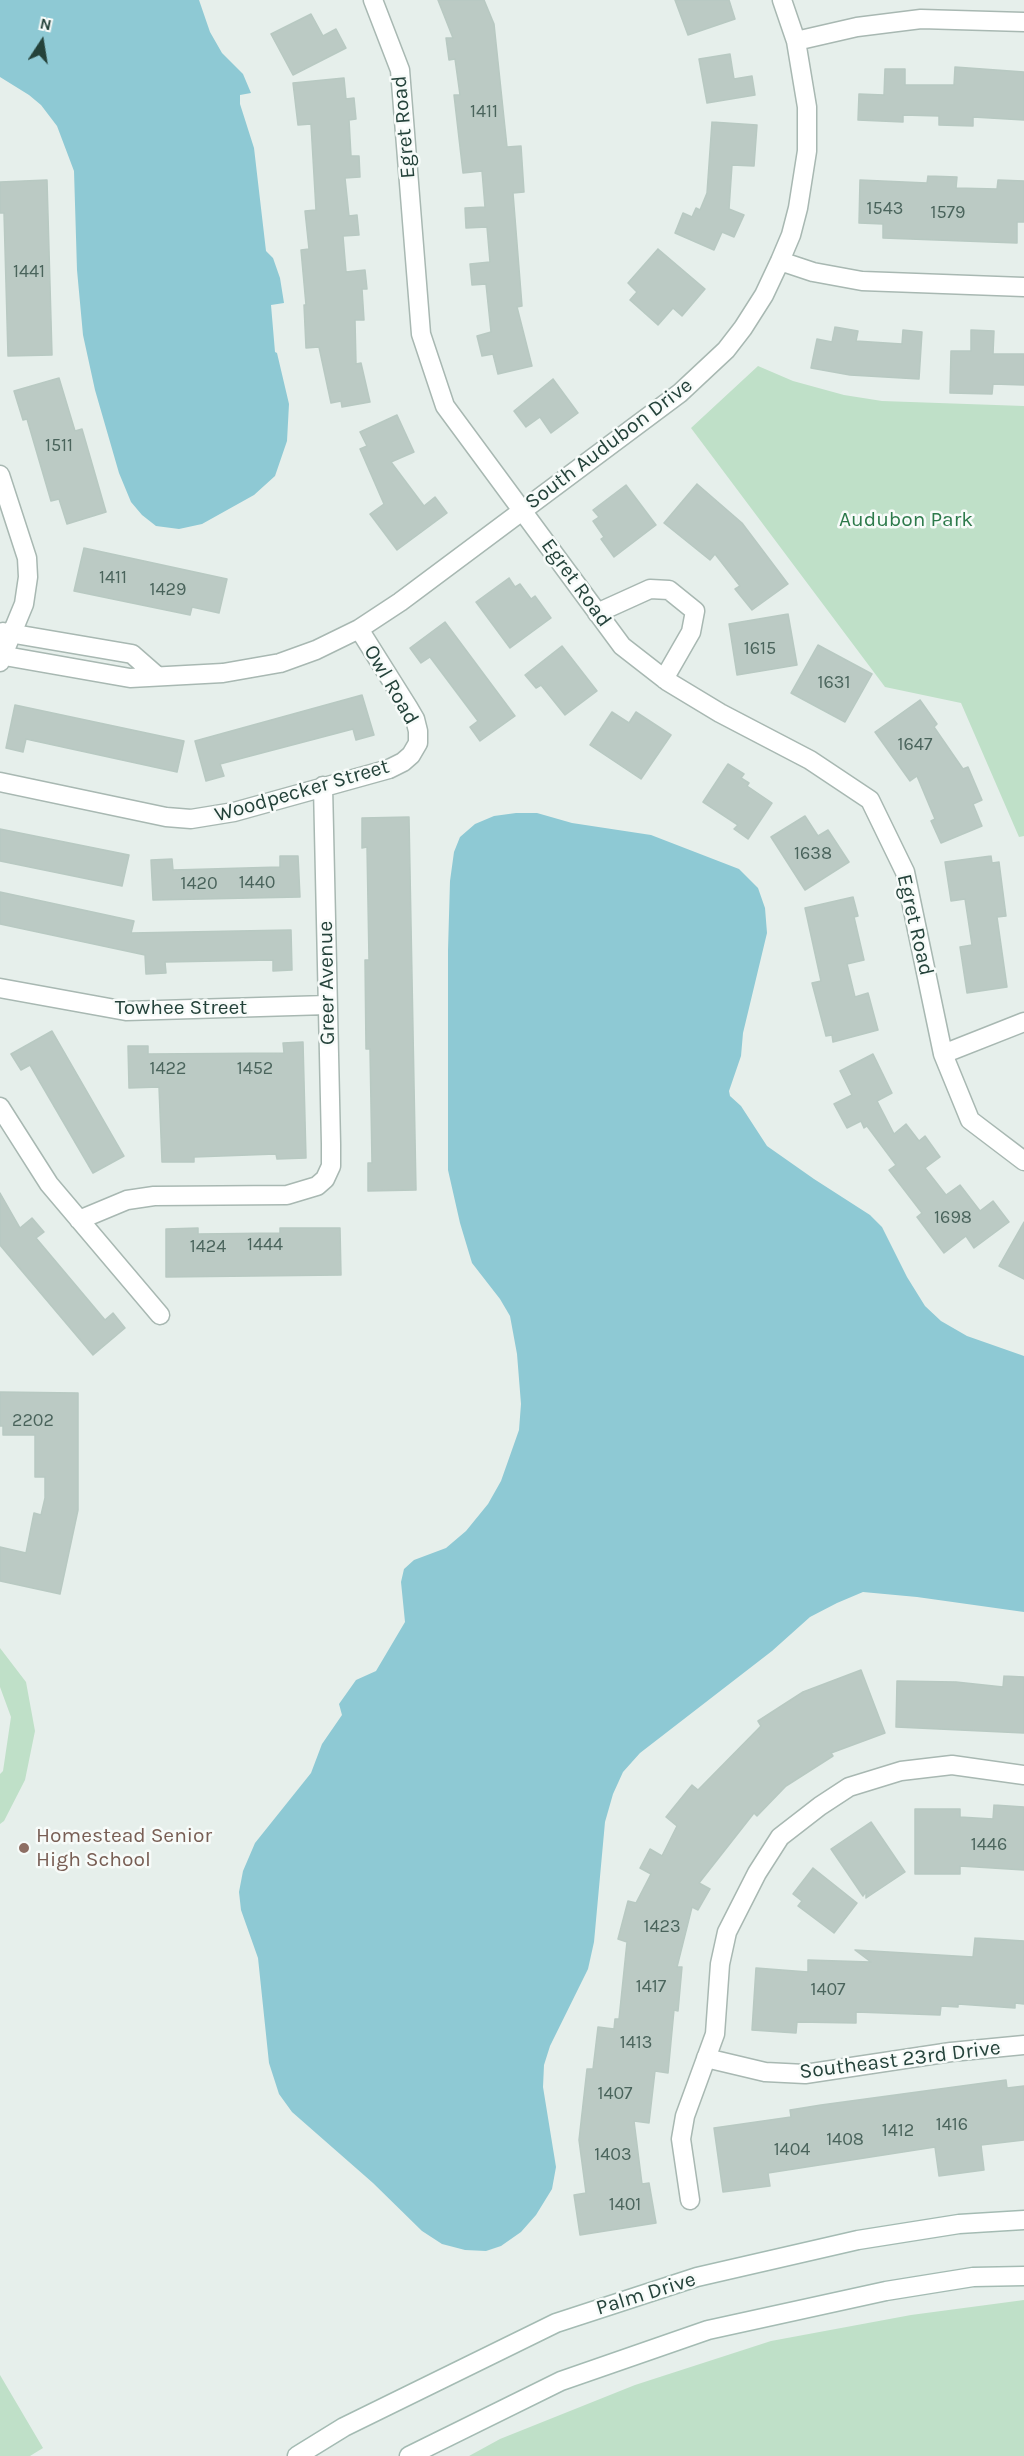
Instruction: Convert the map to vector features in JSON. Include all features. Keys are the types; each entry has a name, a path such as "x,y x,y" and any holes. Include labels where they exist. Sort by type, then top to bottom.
{"street":[{"name":"Egret Road","path":"373,0 400,70 421,334 445,406 622,646 664,679 720,713 810,760 870,800 905,872 943,1054 970,1120 1024,1161"},
{"name":"South Audubon Drive","path":"1,658 130,678 223,673 279,663 316,650 359,629 400,602 680,393 707,369 743,328 764,295 791,235 807,152 807,107 796,41 782,0"},
{"path":"796,41 857,27 921,19 1024,22"},
{"path":"780,261 813,272 862,281 1024,287"},
{"path":"0,475 28,567 24,604 6,632 1,658"},
{"path":"597,613 650,589 669,590 695,611 691,632 664,679"},
{"name":"Owl Road","path":"359,629 415,719 418,743"},
{"path":"6,632 132,654 156,675"},
{"name":"Woodpecker Street","path":"0,782 166,817 191,819 234,812 389,768 403,762 418,743"},
{"name":"Greer Avenue","path":"79,1220 127,1200 154,1196 287,1195 316,1186 325,1179 331,1166 331,1144 323,786"},
{"name":"Towhee Street","path":"0,988 126,1011 327,1005"},
{"path":"943,1054 1024,1022"},
{"path":"0,1107 49,1184 160,1316"},
{"path":"690,2200 681,2139 685,2116 715,2034 720,1964 727,1932 757,1873 780,1838 820,1806 849,1787 901,1771 952,1765 1024,1775"},
{"name":"Southeast 23rd Drive","path":"706,2058 765,2072 805,2074 951,2052 1024,2045"},
{"name":"Palm Drive","path":"297,2456 344,2427 556,2323 697,2277 858,2240 959,2224 1024,2220"},
{"path":"409,2456 561,2381 708,2330 886,2291 973,2277 1024,2276"}],"green space":[{"name":"Audubon Park","path":"758,366 793,381 844,395 882,401 1024,406 1024,836 1019,837 961,703 885,687 691,428"},
{"path":"0,1648 26,1682 35,1731 25,1780 4,1821 0,1824 0,1774 3,1771 11,1717 0,1687"},
{"path":"1024,2300 1024,2456 469,2456 500,2439 635,2385 771,2341 911,2315"},
{"path":"0,2375 43,2448 30,2456 0,2456"}],"water":[{"path":"0,0 199,0 210,32 222,53 243,74 251,93 240,95 240,104 254,148 266,251 273,258 280,278 284,303 271,305 275,352 289,404 287,441 275,476 254,495 202,524 179,529 156,526 131,502 119,473 95,390 83,335 77,270 74,171 57,126 41,105 0,77"},
{"path":"537,813 572,823 651,835 739,869 758,888 765,908 767,933 743,1033 741,1056 729,1091 730,1096 741,1106 767,1146 870,1215 882,1227 907,1277 925,1306 941,1321 967,1336 1024,1356 1024,1612 863,1592 810,1617 772,1651 640,1753 623,1772 613,1794 605,1822 594,1942 588,1969 550,2046 544,2065 543,2087 556,2167 552,2189 536,2215 521,2232 501,2246 486,2251 465,2250 442,2244 422,2231 373,2183 292,2112 279,2094 269,2063 258,1958 241,1910 239,1892 243,1871 255,1843 311,1773 322,1744 342,1715 339,1704 356,1680 376,1671 405,1622 401,1582 404,1569 414,1560 446,1548 466,1531 488,1504 501,1481 519,1430 521,1404 517,1354 510,1316 472,1263 448,1170 448,950 450,881 454,852 460,837 475,824 494,816"}],"building":[{"path":"438,0 484,0 494,24 507,147 521,146 524,192 513,193 522,306 517,307 532,366 498,374 493,354 482,356 477,336 491,332 486,284 472,285 470,264 490,262 487,227 466,228 465,208 485,207 482,171 463,173 454,95 460,95 455,59 449,60 446,38 453,38"},
{"path":"675,0 729,0 735,19 688,35"},
{"path":"311,14 323,36 336,29 346,48 293,75 271,34"},
{"path":"730,54 734,79 752,76 755,95 707,103 699,59"},
{"path":"955,67 1024,72 1024,120 973,117 973,126 939,125 939,116 903,115 903,122 858,120 859,94 884,95 885,69 905,69 905,85 954,85"},
{"path":"344,78 346,99 354,98 356,119 349,120 351,156 359,156 360,177 345,178 349,216 357,215 359,235 343,236 346,272 365,270 367,289 362,289 364,320 355,320 356,364 361,363 370,402 342,407 341,401 331,403 319,347 306,348 304,305 306,305 301,250 309,249 305,211 316,210 311,124 298,125 293,83"},
{"path":"712,122 757,125 754,166 732,165 729,209 744,215 734,237 722,232 714,250 675,233 683,213 692,217 696,208 700,210 707,193"},
{"path":"928,176 957,177 956,188 997,189 998,180 1024,181 1024,222 1017,222 1017,243 883,238 883,224 859,223 860,180 927,183"},
{"path":"47,180 52,355 8,356 4,213 0,213 0,182"},
{"path":"658,249 705,289 682,316 673,308 658,325 630,300 637,292 628,283"},
{"path":"835,327 858,331 856,341 902,344 903,330 922,332 919,379 850,375 811,368 817,339 832,342"},
{"path":"971,330 994,331 993,354 1024,354 1024,385 993,384 992,394 950,393 951,351 971,351"},
{"path":"59,378 75,431 82,429 106,512 67,524 59,499 51,501 27,419 23,420 14,391"},
{"path":"553,379 578,413 551,433 540,417 526,427 514,411"},
{"path":"397,415 414,452 391,462 424,506 435,497 447,513 397,550 370,514 384,504 360,449 367,446 360,432"},
{"path":"697,484 742,523 788,584 752,610 735,589 740,586 715,554 710,560 664,523"},
{"path":"626,485 656,525 614,557 601,539 604,537 593,521 599,517 593,510"},
{"path":"84,548 227,579 219,613 192,607 190,615 74,591"},
{"path":"509,578 515,587 520,584 531,599 535,596 551,618 510,648 476,602"},
{"path":"788,614 797,665 737,675 729,624"},
{"path":"445,622 515,716 480,741 470,727 478,721 430,657 421,663 410,648"},
{"path":"818,645 872,674 845,722 791,693"},
{"path":"562,646 597,691 565,715 541,685 536,688 525,675"},
{"path":"362,695 374,735 356,740 353,729 220,764 224,776 206,781 195,741"},
{"path":"920,700 937,724 934,727 963,769 968,767 982,800 973,804 982,826 941,843 931,821 935,819 917,776 910,781 875,732"},
{"path":"15,705 184,741 177,772 26,739 23,752 6,748"},
{"path":"612,712 629,723 636,712 671,735 641,779 590,745"},
{"path":"728,764 744,774 741,778 749,783 747,786 772,803 748,839 734,829 738,825 703,802"},
{"path":"805,816 818,836 828,830 849,862 805,890 771,837"},
{"path":"409,817 416,1190 368,1191 368,1163 372,1163 370,1049 366,1049 365,960 369,960 367,847 362,848 362,818"},
{"path":"0,829 129,855 122,886 0,861"},
{"path":"280,856 298,856 300,897 153,900 151,860 172,859 173,870 280,867"},
{"path":"991,856 992,863 999,862 1006,916 997,917 1007,987 967,993 960,947 972,945 965,899 951,901 945,862"},
{"path":"0,892 134,921 131,933 291,930 292,970 273,971 273,960 165,962 166,973 146,974 145,955 0,924"},
{"path":"853,897 858,916 854,917 864,960 847,964 855,997 868,993 878,1030 833,1042 832,1035 826,1036 812,983 821,981 805,908"},
{"path":"52,1031 124,1156 93,1173 30,1065 21,1070 11,1054"},
{"path":"303,1042 306,1158 277,1159 276,1154 194,1157 194,1162 162,1162 159,1087 129,1088 128,1046 148,1046 148,1054 284,1053 283,1043"},
{"path":"873,1054 892,1093 877,1101 894,1134 906,1124 919,1141 925,1136 940,1157 925,1168 946,1195 960,1185 980,1211 993,1201 1009,1222 974,1248 966,1236 944,1253 917,1217 922,1213 889,1170 896,1165 867,1126 864,1128 861,1121 847,1128 834,1104 852,1095 840,1071"},
{"path":"0,1193 20,1228 32,1218 44,1232 36,1238 105,1320 113,1313 125,1328 93,1355 0,1245"},
{"path":"1024,1222 1024,1279 999,1266"},
{"path":"198,1228 198,1234 280,1233 280,1228 340,1228 341,1275 166,1277 166,1229"},
{"path":"0,1392 78,1393 78,1510 60,1594 0,1581 0,1547 26,1553 34,1513 41,1515 45,1498 45,1477 35,1477 35,1435 3,1435 3,1426 0,1426"},
{"path":"861,1670 885,1733 831,1753 833,1756 786,1786 757,1816 754,1813 699,1883 710,1889 698,1910 692,1907 677,1967 682,1967 678,2011 674,2010 668,2073 655,2071 649,2123 634,2121 642,2184 649,2183 656,2223 580,2235 574,2195 586,2193 579,2140 587,2069 593,2069 598,2027 614,2029 615,2019 619,2019 627,1942 618,1939 628,1901 636,1903 651,1874 640,1868 650,1849 662,1856 677,1826 666,1817 692,1785 698,1790 761,1726 758,1721 803,1692"},
{"path":"1004,1676 1024,1677 1024,1733 896,1727 897,1681 956,1682 1003,1687"},
{"path":"994,1805 1024,1807 1024,1870 960,1866 960,1874 915,1874 915,1809 960,1809 960,1817 993,1819"},
{"path":"871,1822 905,1872 866,1898 866,1891 863,1896 831,1849"},
{"path":"813,1868 857,1903 834,1933 798,1906 802,1901 793,1894"},
{"path":"975,1938 1024,1941 1024,2004 1015,2003 1015,2008 958,2004 958,2007 941,2006 940,2015 856,2012 856,2023 797,2022 796,2033 752,2030 756,1968 808,1972 808,1960 871,1962 855,1950 973,1957"},
{"path":"1006,2080 1007,2088 1024,2086 1024,2140 981,2145 984,2170 939,2176 935,2147 768,2173 770,2186 723,2192 714,2128 791,2117 790,2110"}],"place":[{"name":"Homestead Senior High School","path":"24,1848"}]}
